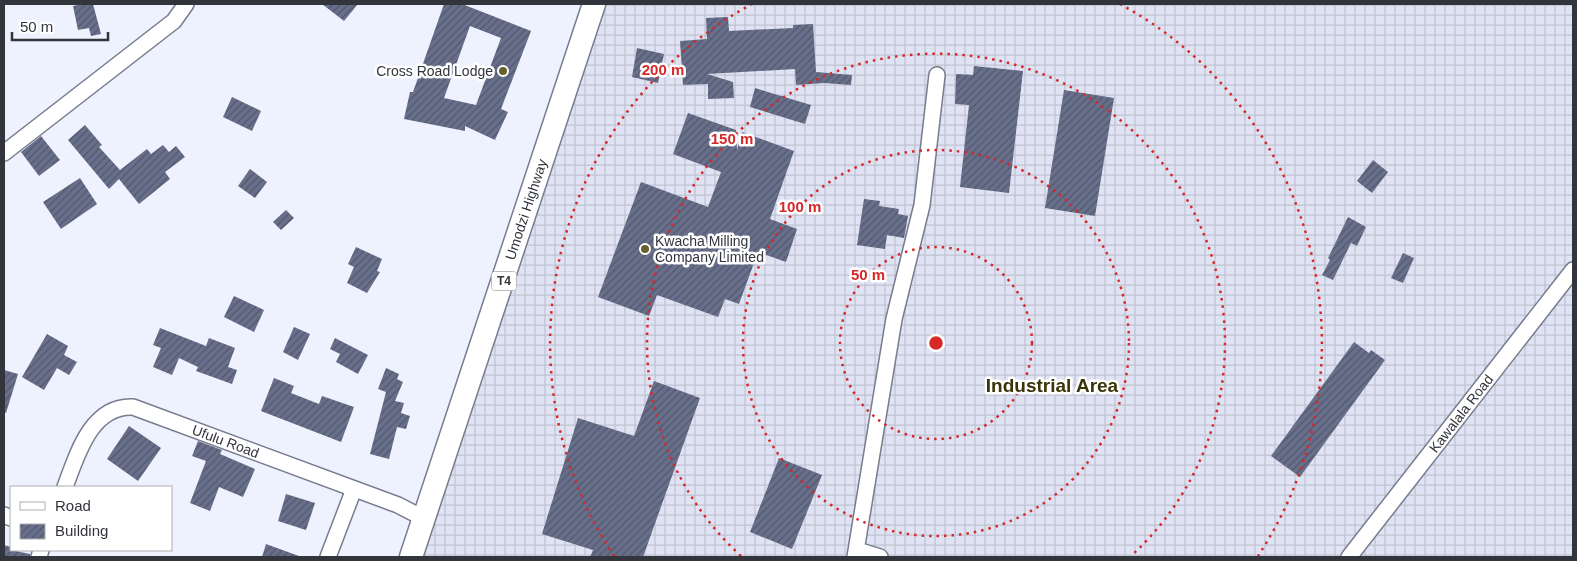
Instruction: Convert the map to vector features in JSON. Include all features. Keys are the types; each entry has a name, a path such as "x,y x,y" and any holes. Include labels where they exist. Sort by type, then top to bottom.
{"highway":[{"name":"Umodzi Highway","path":"411,557 594,4"}],"street":[{"path":"4,153 174,21 186,4"},
{"path":"880,557 856,554 894,319 922,205 937,75"},
{"name":"Kawalala Road","path":"1349,557 1573,270"},
{"name":"Ufulu Road","path":"65,486 86,435 106,413 119,406 133,407 398,505 425,519"},
{"path":"328,557 354,489"}],"shaded area":[{"name":"Industrial Area","path":"592,4 1573,4 1573,557 411,557"}],"building":[{"path":"93,4 101,34 91,36 89,28 78,30 73,6"},
{"path":"322,4 358,4 344,21"},
{"path":"444,4 462,4 531,31 501,109 508,112 495,140 465,126 465,131 404,119 410,92 413,92","holes":["470,26 501,38 476,105 444,98"]},
{"path":"728,17 729,31 793,28 793,25 813,24 816,72 852,75 851,85 824,83 796,85 795,69 707,74 733,82 734,98 708,99 708,84 683,85 680,41 707,39 706,18"},
{"path":"637,48 664,54 658,83 632,77"},
{"path":"974,66 1023,71 1009,193 960,187 969,105 955,104 956,74 973,75"},
{"path":"755,88 811,105 805,124 750,107"},
{"path":"1064,90 1114,98 1095,216 1045,208"},
{"path":"232,97 261,111 252,131 223,117"},
{"path":"688,113 736,130 737,150 742,132 794,151 770,219 797,229 786,262 758,252 739,304 725,299 718,317 657,295 649,316 598,297 641,182 708,207 721,172 673,154"},
{"path":"85,125 102,145 99,147 120,170 147,149 151,154 163,145 169,152 176,146 185,157 165,172 170,179 139,204 119,179 109,189 68,140"},
{"path":"41,136 60,160 39,176 21,152"},
{"path":"1373,160 1388,172 1372,193 1357,181"},
{"path":"250,169 267,182 255,198 238,186"},
{"path":"80,178 97,204 61,229 43,202"},
{"path":"864,199 880,201 879,206 899,209 898,214 908,216 904,238 887,235 885,249 857,245"},
{"path":"286,210 294,218 281,230 273,222"},
{"path":"1348,217 1366,227 1357,246 1351,243 1333,280 1322,275"},
{"path":"356,247 382,259 377,271 380,272 367,293 347,283 354,267 348,264"},
{"path":"1403,253 1414,258 1403,283 1391,278"},
{"path":"234,296 264,310 254,332 224,317"},
{"path":"294,327 310,334 298,360 283,352"},
{"path":"160,328 206,346 209,338 235,348 228,367 237,370 232,384 196,371 198,367 179,358 172,375 153,367 161,348 153,345"},
{"path":"47,334 68,346 64,355 77,362 69,375 57,368 44,390 22,377"},
{"path":"335,338 368,355 358,374 336,362 340,354 330,349"},
{"path":"1354,342 1369,353 1371,350 1385,360 1300,477 1271,456"},
{"path":"386,368 399,374 397,379 403,382 395,401 404,403 401,413 410,416 406,429 397,427 389,459 370,454 386,392 378,389"},
{"path":"4,370 18,374 6,413 4,412"},
{"path":"274,378 294,386 291,393 319,404 322,396 354,407 341,442 261,411"},
{"path":"654,381 700,398 643,557 590,557 593,550 542,534 578,418 634,436"},
{"path":"129,426 161,448 138,481 107,459"},
{"path":"198,441 222,450 220,454 255,469 243,497 219,487 210,511 190,503 206,461 192,456"},
{"path":"779,458 822,475 792,549 750,532"},
{"path":"286,494 315,503 306,530 278,521"},
{"path":"266,544 299,556 299,557 262,557"},
{"path":"4,545 10,547 10,551 30,554 30,557 4,557"}],"place":[{"name":"Cross Road Lodge","path":"503,71"},
{"name":"Kwacha Milling Company Limited","path":"645,249"}],"district":[{"name":"Industrial Area","path":"1052,385"}]}
